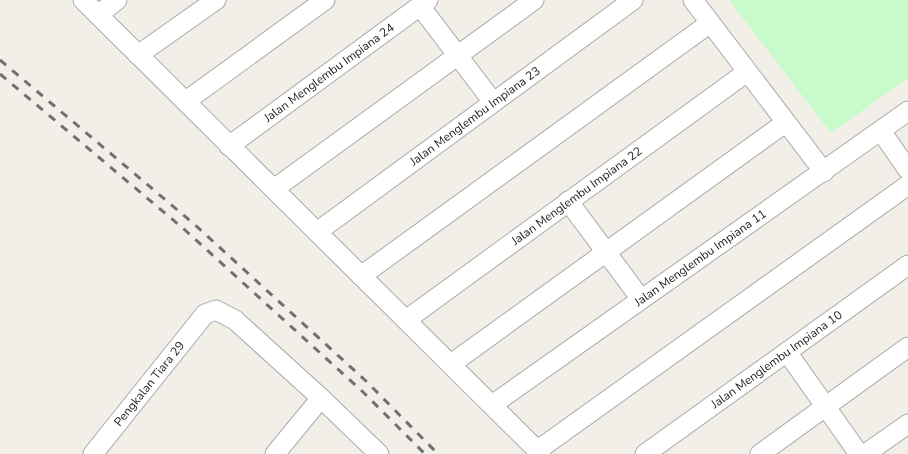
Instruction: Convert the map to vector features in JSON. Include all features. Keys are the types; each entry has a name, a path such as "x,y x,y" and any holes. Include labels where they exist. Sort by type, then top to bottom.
{"street":[{"path":"83,0 539,452 908,185"},
{"path":"98,15 117,0"},
{"path":"138,55 216,0"},
{"path":"186,101 325,0"},
{"path":"274,189 534,0"},
{"name":"Jalan Menglembu Impiana 23","path":"317,232 633,0"},
{"path":"692,0 824,172"},
{"path":"424,3 458,55 493,102"},
{"name":"Jalan Menglembu Impiana 24","path":"230,146 424,3"},
{"path":"361,276 710,23"},
{"name":"Jalan Menglembu Impiana 22","path":"406,320 747,72"},
{"name":"Jalan Menglembu Impiana 11","path":"492,405 824,172 908,111"},
{"path":"450,364 785,123"},
{"path":"881,130 908,170"},
{"path":"568,201 641,300"},
{"name":"Jalan Menglembu Impiana 10","path":"645,454 908,265"},
{"name":"Pengkalan Tiara 29","path":"93,454 205,314 216,310 235,320 321,398"},
{"path":"760,454 908,347"},
{"path":"787,352 859,454"},
{"path":"275,454 321,398 370,451"},
{"path":"865,454 908,424"}],"green space":[{"path":"729,0 908,0 908,78 831,133"}],"railway":[{"path":"0,60 194,224 366,381 438,454"},
{"path":"0,74 185,230 363,392 425,454"}]}
